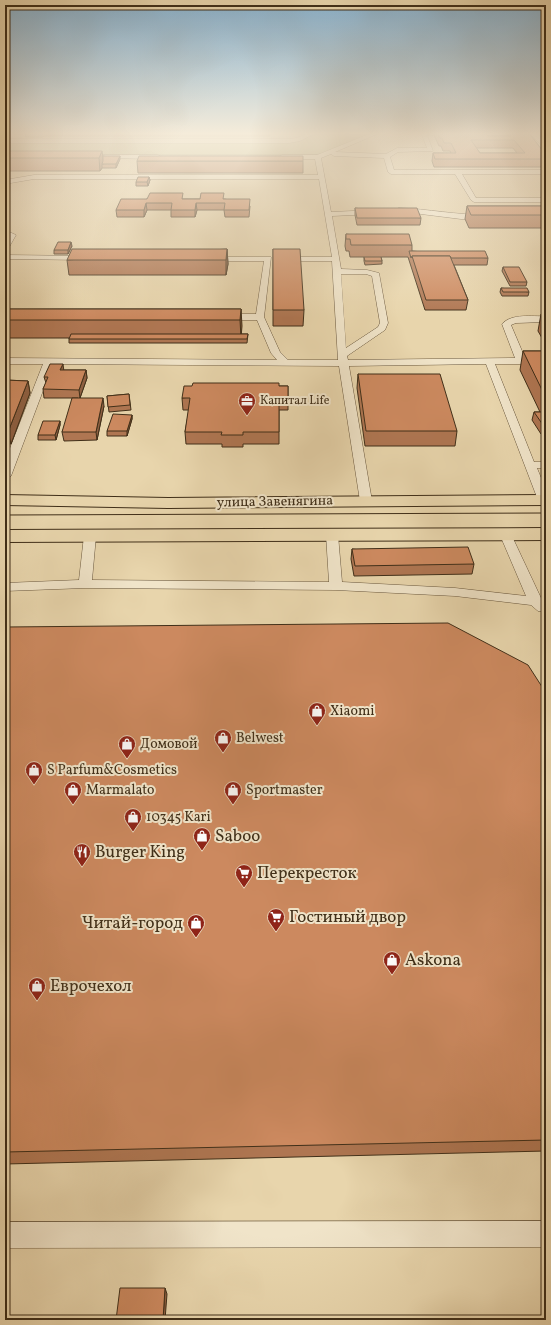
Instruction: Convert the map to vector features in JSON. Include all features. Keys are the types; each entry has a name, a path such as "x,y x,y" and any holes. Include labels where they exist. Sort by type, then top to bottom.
{"main road":[{"name":"улица Завенягина","path":"5,500 168,503 545,500"},
{"path":"5,536 546,535"}],"lane":[{"path":"324,194 336,259 343,359 366,501"},
{"path":"470,194 474,200 546,200"},
{"path":"328,214 412,210 461,217 493,217"},
{"path":"5,232 12,235 5,247"},
{"path":"5,257 94,258"},
{"path":"197,259 336,259"},
{"path":"268,259 260,317 276,353 285,362"},
{"path":"336,271 367,272 376,275 384,323 382,328 343,359"},
{"path":"212,317 260,317"},
{"path":"521,361 506,324 514,320 546,320"},
{"path":"5,361 285,362 343,359 546,361"},
{"path":"5,476 49,361"},
{"path":"489,361 545,500"},
{"path":"530,465 546,465"},
{"path":"332,535 336,586"},
{"path":"506,535 543,606"},
{"path":"85,584 90,536"},
{"path":"5,587 85,584 336,586 455,592 543,606"},
{"path":"5,1235 546,1234"}],"building":[{"path":"150,194 183,194 182,199 200,199 201,194 224,194 223,199 250,199 249,210 224,210 225,203 196,203 195,210 171,210 172,203 146,203 144,210 116,210 121,199 147,199"},
{"path":"467,206 546,206 546,215 471,215"},
{"path":"355,208 417,208 421,218 357,218"},
{"path":"346,234 409,234 412,245 351,245 350,239 346,239"},
{"path":"58,242 71,242 68,250 54,250"},
{"path":"72,249 227,249 226,260 67,260"},
{"path":"273,249 300,249 304,310 273,310"},
{"path":"409,251 485,251 488,258 412,256 411,258"},
{"path":"412,256 450,256 468,300 426,300"},
{"path":"364,257 381,257 382,261 365,261"},
{"path":"503,267 519,267 527,282 510,282"},
{"path":"501,288 527,288 529,292 503,292"},
{"path":"5,309 241,309 240,320 5,320"},
{"path":"541,314 546,314 546,322"},
{"path":"71,334 248,334 247,339 69,339"},
{"path":"523,351 546,351 546,394 544,394"},
{"path":"50,364 63,364 60,370 86,370 79,390 43,389 48,377 44,377"},
{"path":"358,374 440,374 457,431 366,431"},
{"path":"5,380 28,381 8,432 5,432"},
{"path":"193,383 279,383 279,386 288,386 288,398 279,398 279,432 243,432 243,435 221,435 222,432 185,432 190,398 182,398 184,386 192,386"},
{"path":"129,394 130,405 108,407 107,396"},
{"path":"72,398 103,398 96,432 62,432"},
{"path":"534,412 546,412 546,428 543,425"},
{"path":"113,414 132,415 127,431 107,431"},
{"path":"43,421 60,421 55,435 38,435"},
{"path":"468,547 474,564 355,566 352,549"},
{"name":"Гостиный двор","path":"448,623 528,665 546,693 546,1140 5,1152 5,627"},
{"path":"120,1288 165,1288 163,1320 116,1320"}],"tram line":[{"path":"5,515 546,513"}],"place":[{"name":"Капитал Life","path":"247,416"},
{"name":"Xiaomi","path":"317,726"},
{"name":"Belwest","path":"223,753"},
{"name":"Домовой","path":"127,759"},
{"name":"S Parfum&Cosmetics","path":"34,785"},
{"name":"Marmalato","path":"73,805"},
{"name":"Sportmaster","path":"233,805"},
{"name":"10345 Kari","path":"133,832"},
{"name":"Saboo","path":"202,851"},
{"name":"Burger King","path":"82,867"},
{"name":"Перекресток","path":"244,888"},
{"name":"Гостиный двор","path":"276,932"},
{"name":"Читай-город","path":"196,938"},
{"name":"Askona","path":"392,975"},
{"name":"Еврочехол","path":"37,1001"}]}
